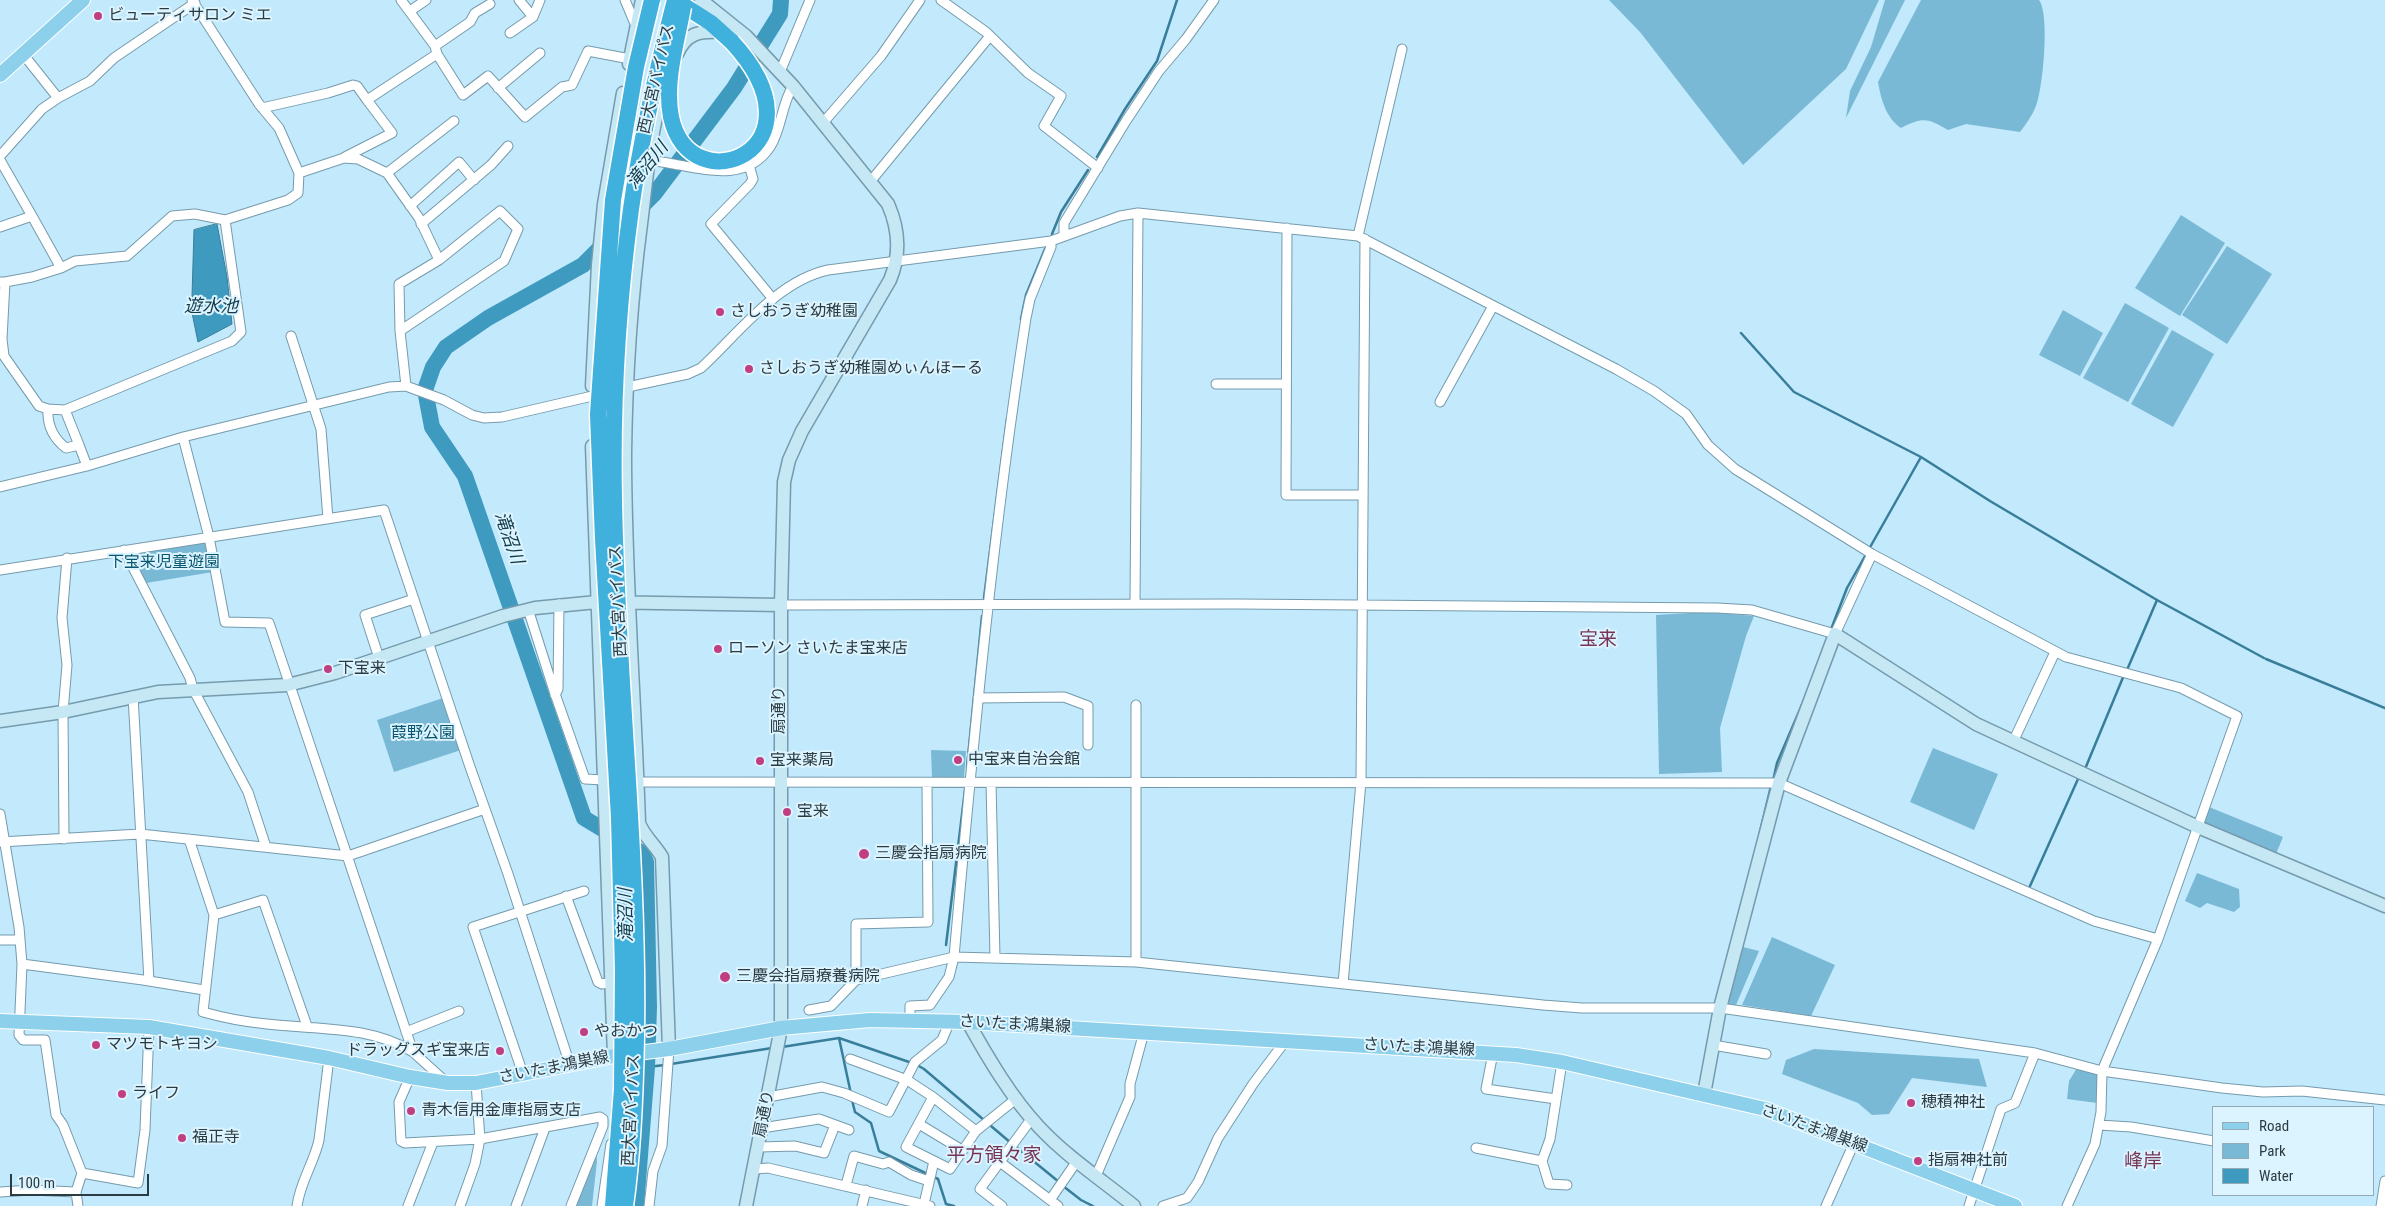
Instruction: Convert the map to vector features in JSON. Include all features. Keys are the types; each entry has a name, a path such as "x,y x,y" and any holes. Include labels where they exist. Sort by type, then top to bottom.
{"highway":[{"name":"西大宮バイパス","path":"612,1206 622,1089 623,972 619,818 598,414 613,200 636,67 652,0"},
{"name":"西大宮バイパス","path":"625,1206 634,1104 637,983 614,500 615,419 622,287 631,208 657,70 675,0"},
{"path":"675,0 733,37 763,88 768,115 766,130 755,148 748,154 733,160 714,161 702,158 681,140 672,118 670,104 672,71 685,0"}],"main road":[{"path":"0,74 83,0"},
{"name":"さいたま鴻巣線","path":"0,1020 149,1027 329,1058 410,1077 448,1083 476,1083 614,1056 665,1049 780,1028 834,1022 950,1021 1493,1053 1562,1062 1704,1094 1783,1115 2015,1206"}],"street":[{"path":"401,0 436,50 463,95 488,76 525,117 562,87 572,85 588,51 630,59"},
{"path":"410,11 426,0"},
{"path":"519,0 533,17"},
{"path":"510,33 533,17 540,0"},
{"path":"625,0 636,26"},
{"path":"602,1206 610,1148 614,1136 614,1056 608,847 592,475 592,397 598,265 602,222 611,157 642,0"},
{"path":"780,72 810,0"},
{"path":"822,124 881,56 919,0"},
{"path":"941,0 990,36 1028,73 1062,96 1044,126 1098,168"},
{"path":"1064,236 1064,223 1159,71 1186,39 1214,0"},
{"path":"611,157 655,161 714,172 749,166 765,153 771,145 786,97 793,86 768,59 733,37 702,1"},
{"path":"0,156 42,109 90,81 114,58 193,2 262,108 279,128 298,173 298,193 288,200 225,220 196,214 172,216 127,256 76,261 32,278 3,282 2,339 4,356 39,406 48,409 65,410 232,341 241,332 225,220"},
{"path":"368,100 436,50 470,22 475,13 490,4"},
{"path":"649,1206 652,1171 662,1146 665,1049 662,857 642,831 639,823 625,455 626,388 634,278 655,161 661,97 682,42 707,31 733,37"},
{"path":"870,182 990,36"},
{"path":"1343,984 1361,782 1361,238 1402,50"},
{"path":"498,88 540,53"},
{"path":"22,54 58,98"},
{"path":"262,108 328,93 353,85 358,86 392,132 344,158 298,173"},
{"name":"扇通り","path":"746,1206 755,1169 780,1028 781,605 784,482 789,460 802,430 893,274 898,243 893,217 888,204 793,86"},
{"path":"387,173 454,121"},
{"path":"422,224 491,165 508,146"},
{"path":"344,158 358,159 387,173 422,224 439,260"},
{"path":"0,160 61,268"},
{"path":"410,206 459,162 474,180"},
{"path":"749,166 753,179 750,184 712,224 773,299"},
{"path":"400,331 504,261 518,229 500,211 439,260 399,284 400,331 410,388"},
{"path":"1135,604 1138,213"},
{"path":"0,487 87,466 183,437 390,387 410,388 444,400 472,415 484,418 502,417 688,374 700,368 773,299 789,286 812,273 1051,241 1120,216 1138,213 1287,228 1361,238 1616,369 1654,391 1686,414 1708,445 1735,469 1872,554 2066,657 2181,688 2237,716 2158,939 2102,1072 2099,1125 2089,1160 2067,1206"},
{"path":"0,228 32,216"},
{"path":"1287,228 1286,494 1362,495"},
{"path":"910,1020 910,1006 930,1004 945,984 949,978 954,957 987,605 1026,318 1030,299 1051,241"},
{"path":"1440,402 1493,306"},
{"path":"291,336 321,429 328,519"},
{"path":"1216,384 1286,384"},
{"path":"48,409 47,420 57,441 66,448 79,445"},
{"path":"65,410 87,466"},
{"path":"183,437 209,537 225,622 269,623 288,685 348,856 412,1052"},
{"path":"0,570 67,558 384,510 570,1065"},
{"path":"124,550 190,678 193,689 248,792 266,847"},
{"path":"1704,1094 1720,1008 1779,783 1835,634 1872,554"},
{"path":"64,839 63,712 67,666 62,618 67,558"},
{"path":"380,658 365,615 414,599"},
{"path":"0,721 63,712 133,696 193,689 288,685 335,673 503,616 559,604 630,602 781,605 1135,604 1726,608 1767,614 1835,634 1976,724 2198,827 2385,906"},
{"path":"555,696 558,689 559,604"},
{"path":"525,610 585,779 604,780"},
{"path":"2014,742 2055,652"},
{"path":"133,696 149,981"},
{"path":"978,698 1064,697 1088,706 1088,745"},
{"path":"1136,706 1136,962"},
{"path":"638,782 780,780 991,783 1137,780 1779,783 2094,920 2158,939"},
{"path":"856,980 856,924 928,922 927,782"},
{"path":"991,783 995,958"},
{"path":"2,842 140,834 348,856 485,809"},
{"path":"0,814 2,842 20,940 22,964 19,1035 23,1040 45,1040 56,1115 63,1125 82,1172 76,1192 78,1206"},
{"path":"189,839 214,915 203,1012 223,1018 268,1024 308,1026 377,1035 412,1052 448,1083"},
{"path":"524,1074 473,928 584,891"},
{"path":"566,896 598,982 602,984 613,982"},
{"path":"214,915 262,900 308,1026"},
{"path":"0,940 20,940"},
{"path":"809,1010 831,1006 856,980 954,957 1136,962 1582,1008 1720,1008 2035,1053 2102,1072 2247,1091 2302,1091 2385,1100"},
{"path":"22,964 204,990"},
{"path":"406,1032 459,1012"},
{"path":"768,1097 822,1087 844,1093 889,1112 915,1062 942,1040 950,1021"},
{"path":"968,1022 1017,1098 1039,1127 1077,1161 1134,1206"},
{"path":"82,1172 138,1183 145,1130 149,1027"},
{"path":"1096,1176 1130,1098 1130,1084 1144,1032"},
{"path":"1163,1206 1187,1198 1198,1182 1218,1138 1253,1084 1286,1040"},
{"path":"1713,1045 1766,1054"},
{"path":"1493,1053 1486,1089 1556,1099"},
{"path":"1968,1206 2001,1109 2015,1103 2035,1053"},
{"path":"297,1206 301,1186 320,1140 329,1058"},
{"path":"850,1059 907,1080 933,1097 976,1131"},
{"path":"1562,1062 1550,1139 1542,1161 1549,1184 1567,1184"},
{"path":"410,1077 399,1102 401,1141 405,1143 480,1138 600,1117 603,1119 603,1126 571,1206"},
{"path":"460,1206 475,1164 480,1138 476,1083"},
{"path":"933,1097 906,1148 950,1170 976,1131 1017,1098"},
{"path":"1002,1206 980,1189 1032,1118"},
{"path":"762,1128 819,1119 849,1130"},
{"path":"919,1124 962,1150"},
{"path":"759,1147 795,1146 824,1153 835,1125"},
{"path":"2099,1125 2131,1127 2212,1141"},
{"path":"516,1206 545,1128"},
{"path":"408,1206 433,1142"},
{"path":"1826,1206 1854,1143"},
{"path":"1476,1148 1542,1161"},
{"path":"846,1185 854,1156 883,1164 889,1162 911,1175 930,1181"},
{"path":"755,1169 768,1168 927,1205 934,1161"},
{"path":"1050,1200 1077,1161"},
{"path":"1000,1162 1058,1206"},
{"path":"2381,1206 2385,1180"},
{"path":"0,1192 30,1190 76,1192"},
{"path":"862,1206 866,1190"}],"green space":[{"path":"1609,0 1879,0 1846,69 1743,165 1640,32"},
{"path":"1885,0 1905,0 1846,118 1850,91 1871,47"},
{"path":"1921,0 2039,0 2042,8 2045,35 2041,84 2034,110 2020,132 1966,124 1948,130 1925,120 1901,128 1891,119 1883,101 1878,82"},
{"path":"2181,215 2225,243 2180,316 2135,288"},
{"path":"2227,246 2272,274 2227,344 2182,315"},
{"path":"2125,303 2169,328 2128,402 2083,378"},
{"path":"2063,310 2103,333 2080,376 2039,355"},
{"path":"2172,330 2214,354 2173,427 2131,404"},
{"name":"下宝来児童遊園","path":"206,541 213,572 146,583 129,552"},
{"path":"1708,612 1754,616 1746,636 1720,728 1722,772 1659,774 1656,615"},
{"name":"葭野公園","path":"443,698 461,750 394,772 377,720"},
{"path":"1933,748 1998,774 1974,830 1910,802"},
{"path":"931,750 966,751 964,778 932,778"},
{"path":"2209,807 2283,837 2276,854 2203,823"},
{"path":"2197,873 2239,889 2240,907 2234,912 2207,903 2200,908 2185,901"},
{"path":"1772,937 1835,965 1811,1016 1742,1005"},
{"path":"1743,947 1759,951 1736,1005 1728,1004"},
{"path":"1814,1049 1979,1059 1987,1087 1912,1078 1889,1114 1872,1115 1858,1103 1782,1074 1786,1060"},
{"path":"2077,1068 2099,1074 2097,1103 2067,1099 2069,1081"},
{"path":"596,1149 597,1161 592,1206 575,1206"}],"water":[{"name":"遊水池","path":"217,224 227,277 232,324 198,342 190,303 192,297 194,230"}],"waterway":[{"name":"滝沼川","path":"636,1206 647,1067 649,1007 646,862 642,853 584,818 465,476 432,427 425,390 433,367 446,347 488,318 583,265 655,193 734,88 780,14 781,0"},
{"path":"1097,157 1125,109 1157,61 1177,0"},
{"path":"1052,234 1061,212 1088,170"},
{"path":"1021,319 1026,295 1045,249"},
{"path":"1741,333 1794,392 1921,457 1990,501 2157,600 2264,658"},
{"path":"984,598 1007,419"},
{"path":"1830,632 1847,588 1921,457"},
{"path":"2127,670 2157,600"},
{"path":"967,767 982,616"},
{"path":"2266,659 2385,708"},
{"path":"2085,769 2124,675"},
{"path":"1773,781 1777,763 1804,700"},
{"path":"2030,886 2078,779"},
{"path":"1759,836 1771,786"},
{"path":"946,945 965,790"},
{"path":"839,1038 912,1063"},
{"path":"782,1047 839,1038 851,1094"},
{"path":"671,1064 772,1048"},
{"path":"647,1067 665,1065"},
{"path":"917,1065 1011,1143"},
{"path":"852,1100 855,1112 871,1123 879,1151 938,1179 946,1204 954,1206"},
{"path":"1015,1146 1059,1182"},
{"path":"1063,1186 1081,1200 1093,1206"}],"place":[{"name":"ビューティサロン ミエ","path":"98,16"},
{"name":"さしおうぎ幼稚園","path":"720,312"},
{"name":"さしおうぎ幼稚園めぃんほーる","path":"749,369"},
{"name":"ローソン さいたま宝来店","path":"718,649"},
{"name":"下宝来","path":"328,669"},
{"name":"中宝来自治会館","path":"958,760"},
{"name":"宝来薬局","path":"760,761"},
{"name":"宝来","path":"787,812"},
{"name":"三慶会指扇病院","path":"864,854"},
{"name":"三慶会指扇療養病院","path":"725,977"},
{"name":"やおかつ","path":"584,1032"},
{"name":"マツモトキヨシ","path":"96,1045"},
{"name":"ドラッグスギ宝来店","path":"500,1051"},
{"name":"ライフ","path":"122,1094"},
{"name":"穂積神社","path":"1911,1103"},
{"name":"青木信用金庫指扇支店","path":"411,1111"},
{"name":"福正寺","path":"182,1138"},
{"name":"指扇神社前","path":"1918,1161"}],"district":[{"name":"宝来","path":"1598,640"},
{"name":"平方領々家","path":"994,1156"},
{"name":"峰岸","path":"2143,1162"}]}
